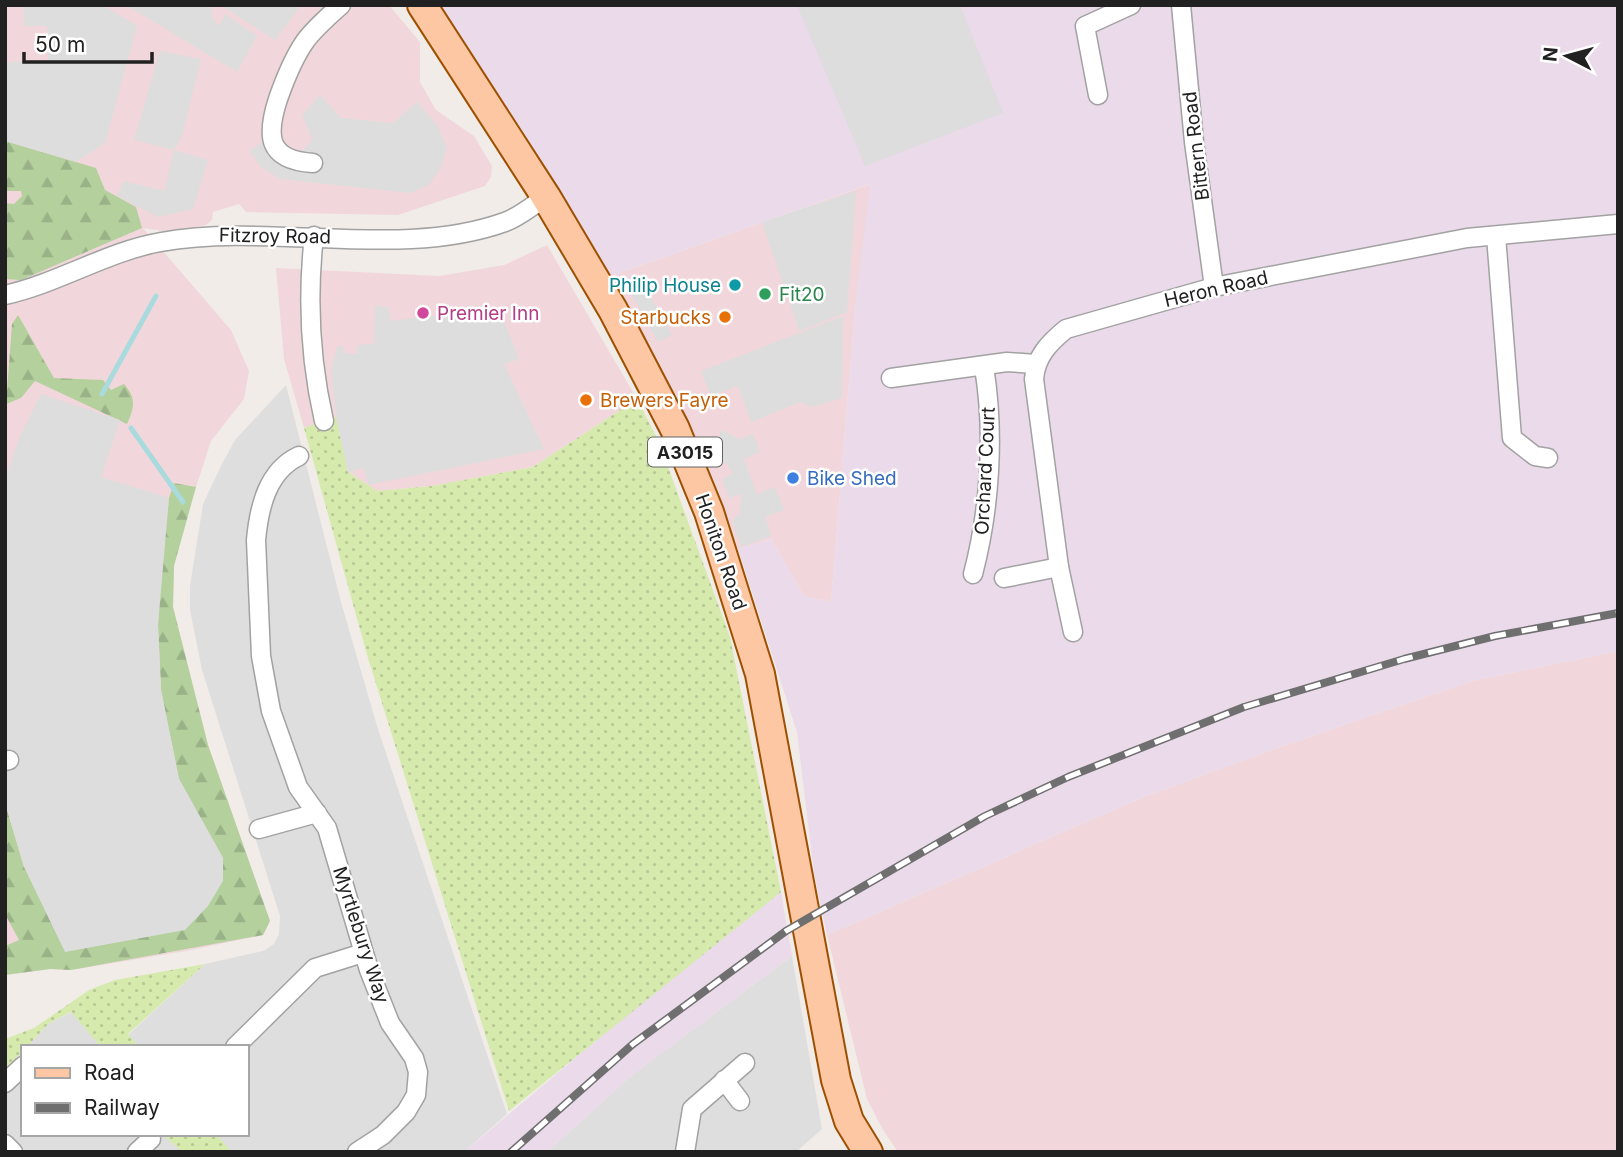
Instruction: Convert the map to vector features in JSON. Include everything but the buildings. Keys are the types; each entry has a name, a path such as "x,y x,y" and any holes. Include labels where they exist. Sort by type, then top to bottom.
{"main road":[{"name":"Honiton Road","path":"422,5 546,197 612,310 669,416 709,512 761,674 835,1080 849,1121 868,1152"},
{"name":"Honiton Road","path":"835,1080 835,1126 843,1152"}],"street":[{"path":"313,163 285,157 276,149 269,129 286,75 306,40 341,5"},
{"path":"1098,95 1085,26 1131,5"},
{"name":"Bittern Road","path":"1181,5 1214,287"},
{"name":"Fitzroy Road","path":"5,295 34,288 158,242 223,234 427,239 507,222 546,197"},
{"name":"Heron Road","path":"1036,364 1050,343 1066,329 1214,287 1467,238 1618,225"},
{"path":"314,236 311,289 312,362 324,421"},
{"path":"1496,236 1512,438 1535,456 1548,458"},
{"path":"891,378 1007,362 1036,364 1037,413 1059,567 1073,632"},
{"name":"Orchard Court","path":"973,574 980,546 989,438 989,397 984,367"},
{"name":"Myrtlebury Way","path":"299,456 280,469 270,485 258,520 256,540 264,685 292,775 327,828 363,953 390,1023 414,1058 419,1082 416,1095 400,1120 357,1152"},
{"path":"1004,578 1059,567"},
{"path":"259,829 317,813"},
{"path":"237,1045 315,968 363,953"},
{"path":"685,1152 686,1129 692,1109 745,1063"},
{"path":"5,1083 21,1068"},
{"path":"724,1080 740,1101"},
{"path":"137,1152 151,1139"},
{"path":"5,1144 13,1152"}],"shaded area":[{"path":"5,5 389,5 420,42 420,82 436,110 474,136 492,166 491,177 485,186 398,215 246,212 239,204 213,212 212,220 206,225 169,232 143,228 231,330 249,371 244,399 211,441 184,524 174,566 173,607 208,745 270,921 263,935 186,951 71,970 50,969 5,975"},
{"path":"23,5 103,5 137,26 105,143 76,162 5,141 5,62 48,61 47,26 24,26"},
{"path":"126,5 211,5 212,18 219,26 225,14 257,36 237,72"},
{"path":"226,5 295,5 299,8 275,40 225,8"},
{"path":"436,5 1618,5 1618,651 1472,681 1280,747 1141,798 827,935 814,873 797,732 738,549 771,539 804,596 831,602 855,310 870,184 611,276 522,130"},
{"path":"797,5 960,5 1003,113 865,166"},
{"path":"160,51 201,59 182,136 174,150 134,140"},
{"path":"320,95 341,118 393,123 417,102 437,125 447,148 440,169 429,185 410,193 280,179 261,167 249,151 275,133 284,148 303,151 312,139 302,115"},
{"path":"174,150 208,160 193,209 158,217 117,196 124,181 164,191"},
{"path":"871,184 855,310 831,602 804,596 771,539 738,549 667,386 611,276"},
{"path":"856,191 847,312 799,331 762,222"},
{"path":"547,245 637,399 533,467 432,486 376,491 348,472 336,418 304,428 284,359 276,268 439,276 504,265"},
{"path":"639,276 672,335 658,342 626,284"},
{"path":"375,306 388,307 391,321 499,308 519,359 504,364 544,449 368,485 364,468 348,472 336,417 331,369 338,346 343,346 344,353 357,354 358,345 374,344"},
{"path":"843,316 842,398 811,407 800,402 751,422 738,386 711,396 701,371"},
{"path":"286,385 341,602 377,726 507,1114 464,1152 5,1152 5,1068 21,1053 21,1136 248,1136 248,1045 117,1045 205,964 263,951 274,944 279,934 280,916 202,670 190,610 190,586 203,504 235,440"},
{"path":"41,394 120,420 101,477 169,498 158,625 161,690 179,779 223,858 223,881 208,906 185,930 65,952 24,867 5,803 5,480 20,436"},
{"path":"721,430 740,439 753,434 760,452 744,459 757,494 775,487 784,510 765,517 771,536 741,547 732,521 740,513 741,494 729,498 722,479 733,474 727,464 713,458"},
{"path":"1618,651 1618,1152 898,1152 883,1130 867,1099 827,935 1141,798 1280,747 1472,681"},
{"path":"781,892 792,956 632,1075 547,1152 464,1152 643,1001"},
{"path":"792,956 822,1129 796,1152 547,1152 632,1075"},
{"path":"72,1012 99,1045 29,1045 49,1023"}],"green space":[{"path":"5,141 96,168 105,190 136,207 142,228 21,280 5,279 5,203 14,204 22,196 21,191 5,191"},
{"path":"18,315 54,378 103,380 111,390 124,384 133,403 127,424 35,381 21,398 6,404 12,324"},
{"path":"637,399 659,442 730,637 781,892 509,1111 368,658 304,428 336,417 348,472 377,491 432,486 533,467"},
{"path":"174,483 196,487 174,566 173,607 208,745 270,921 263,935 71,970 50,969 5,975 5,946 19,940 5,914 5,803 24,867 223,858 179,779 161,690 158,625 162,556 169,498"},
{"path":"205,964 128,1034 137,1045 99,1045 71,1012 49,1023 29,1045 21,1045 21,1053 5,1068 5,1039 34,1028 89,990 115,980"},
{"path":"164,1136 218,1136 232,1152 182,1152"}],"waterway":[{"path":"102,394 156,296"},
{"path":"131,428 183,502"}],"railway":[{"path":"511,1152 633,1044 786,931 985,816 1068,777 1244,707 1404,659 1495,636 1618,613"}],"place":[{"name":"Philip House","path":"735,285"},
{"name":"Fit20","path":"765,294"},
{"name":"Premier Inn","path":"423,313"},
{"name":"Starbucks","path":"725,317"},
{"name":"Brewers Fayre","path":"586,400"},
{"name":"Bike Shed","path":"793,478"}]}
